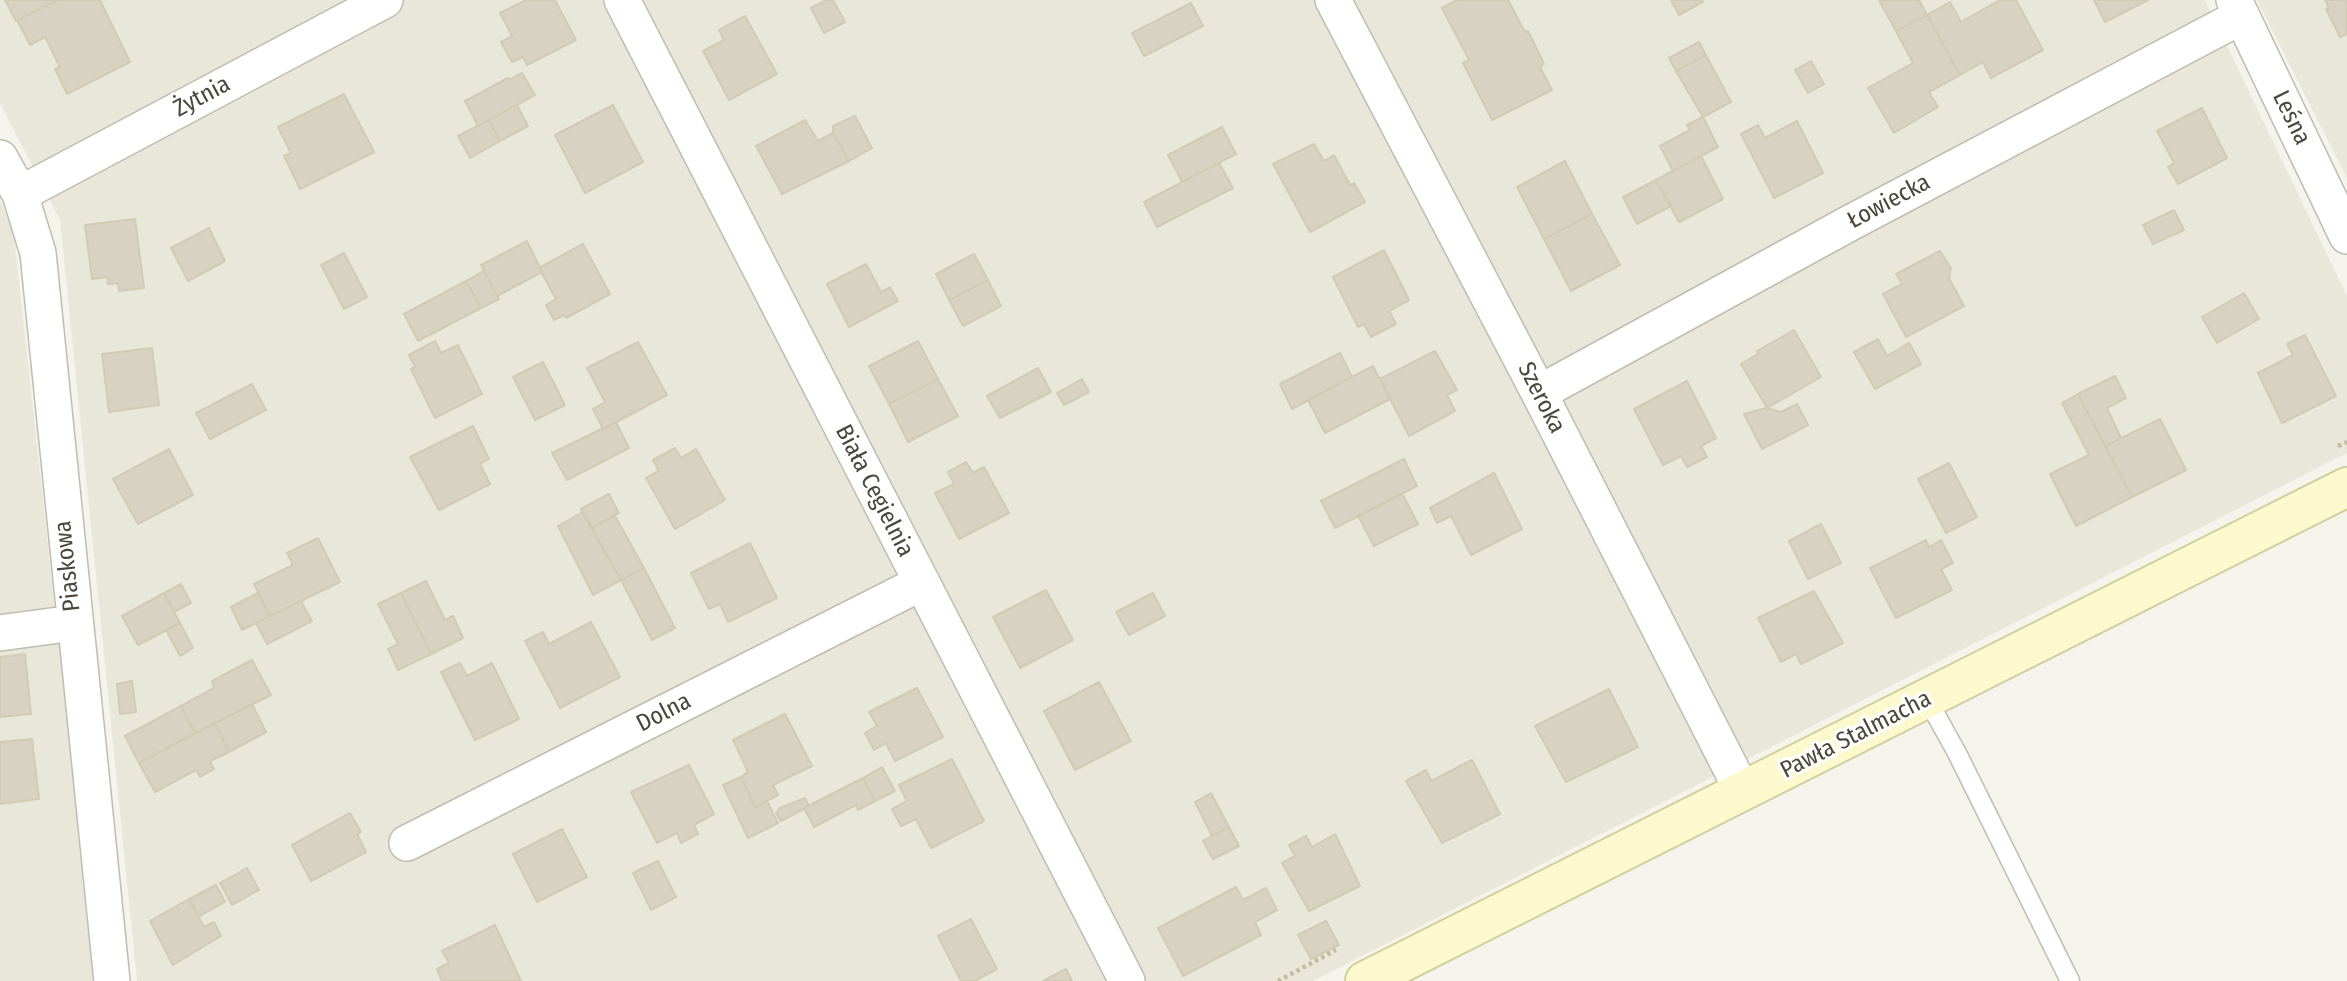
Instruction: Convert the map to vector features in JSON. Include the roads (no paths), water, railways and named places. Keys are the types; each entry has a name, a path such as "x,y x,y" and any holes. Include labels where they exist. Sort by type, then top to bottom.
{"street":[{"name":"Żytnia","path":"19,194 385,0"},
{"name":"Biała Cegielnia","path":"622,0 1127,981"},
{"name":"Szeroka","path":"1338,2 1743,792"},
{"name":"Łowiecka","path":"1539,393 2238,8"},
{"name":"Leśna","path":"2238,8 2347,236"},
{"name":"Piaskowa","path":"0,158 19,194 38,253 112,981"},
{"name":"Pawła Stalmacha","path":"1365,981 2347,487"},
{"name":"Dolna","path":"407,843 921,583"},
{"path":"0,633 74,623"}],"lane":[{"path":"1927,699 2070,981"}]}
